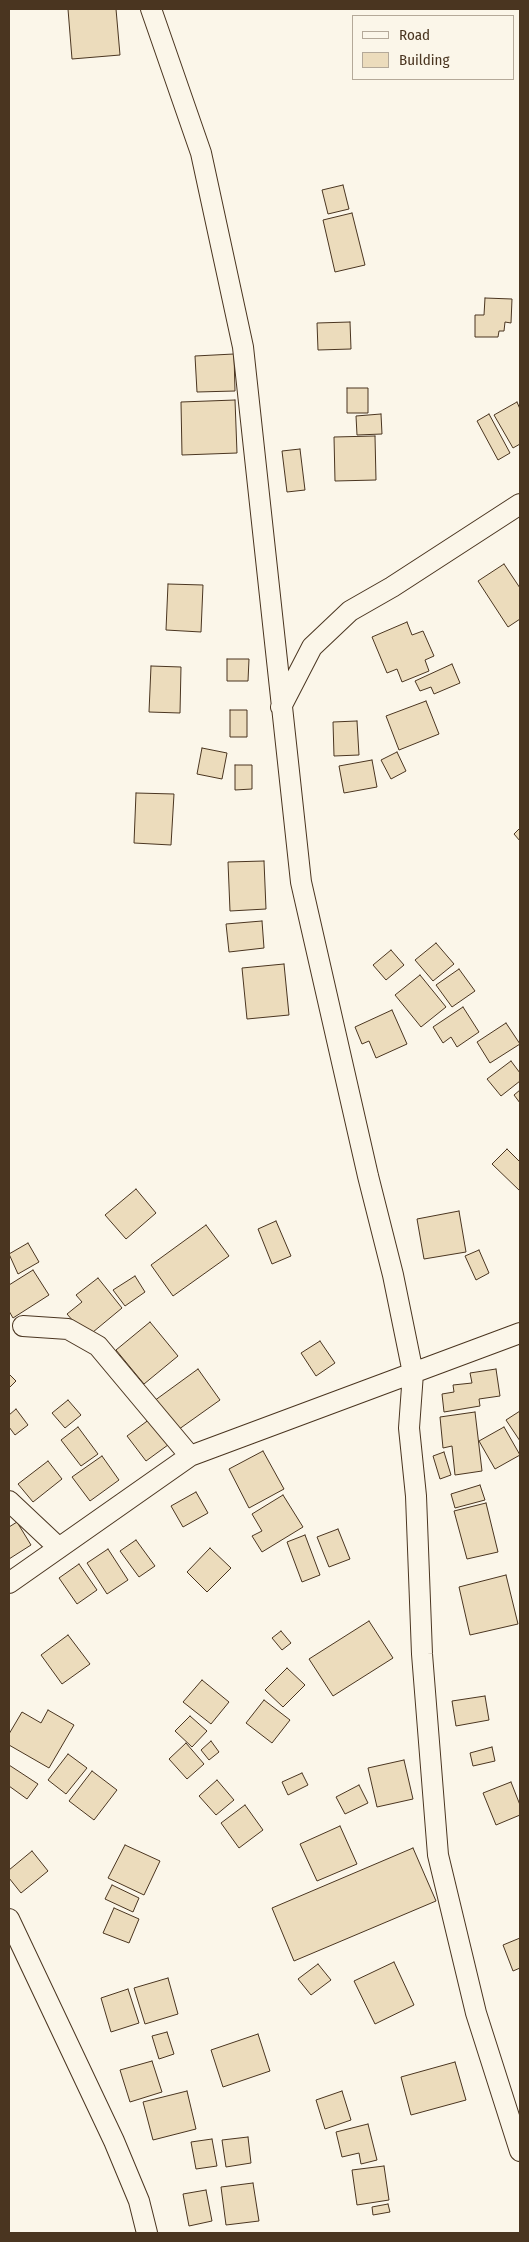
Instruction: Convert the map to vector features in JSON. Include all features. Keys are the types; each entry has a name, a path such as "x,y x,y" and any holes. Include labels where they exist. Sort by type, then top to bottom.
{"street":[{"path":"151,9 201,153 243,347 301,882 368,1176 393,1275 413,1373 409,1428 416,1496 422,1654 438,1855 476,2013 520,2150"},
{"path":"281,707 312,647 350,611 392,587 520,504"},
{"path":"24,1326 68,1329 98,1346 190,1456"},
{"path":"9,1584 190,1456 520,1333"},
{"path":"9,1501 59,1548"},
{"path":"9,1920 114,2141 139,2202 147,2233"}],"building":[{"path":"68,9 116,9 120,55 72,59"},
{"path":"343,185 349,209 328,214 322,190"},
{"path":"352,213 365,265 335,272 323,220"},
{"path":"485,298 512,299 511,323 505,322 504,331 499,331 498,337 475,337 475,315 484,315"},
{"path":"350,322 351,349 318,350 317,323"},
{"path":"234,354 235,391 197,392 195,356"},
{"path":"347,388 368,388 368,413 347,413"},
{"path":"235,400 237,453 182,455 181,402"},
{"path":"517,402 520,409 520,444 513,448 494,415"},
{"path":"381,414 382,434 357,435 356,416"},
{"path":"489,414 510,453 498,460 477,421"},
{"path":"375,436 376,480 335,481 334,437"},
{"path":"300,449 305,490 287,492 282,451"},
{"path":"504,564 520,588 520,619 508,627 478,581"},
{"path":"168,584 203,585 201,632 166,630"},
{"path":"407,622 412,635 423,631 434,656 425,660 429,671 402,682 397,669 387,673 372,637"},
{"path":"227,659 249,659 248,681 227,681"},
{"path":"452,664 460,683 434,694 431,687 420,691 415,681"},
{"path":"151,666 181,667 180,713 149,712"},
{"path":"426,701 439,734 399,750 386,716"},
{"path":"230,710 247,710 247,737 230,737"},
{"path":"357,721 359,755 334,756 333,722"},
{"path":"202,748 227,753 222,779 197,774"},
{"path":"397,752 406,771 391,779 381,760"},
{"path":"372,760 377,787 344,793 339,766"},
{"path":"235,765 252,765 252,789 235,790"},
{"path":"136,793 174,794 171,845 134,843"},
{"path":"520,828 520,841 514,834"},
{"path":"264,861 266,909 230,911 228,862"},
{"path":"262,921 264,948 229,952 226,924"},
{"path":"436,943 454,964 433,981 415,960"},
{"path":"391,950 404,965 386,980 373,965"},
{"path":"284,964 289,1015 247,1019 242,968"},
{"path":"459,969 475,991 452,1007 436,985"},
{"path":"420,975 446,1007 421,1027 395,995"},
{"path":"463,1007 479,1032 457,1047 451,1037 443,1043 433,1027"},
{"path":"392,1010 407,1044 376,1058 369,1041 362,1044 355,1027"},
{"path":"506,1023 520,1044 490,1063 477,1042"},
{"path":"511,1061 520,1073 520,1081 501,1096 487,1079"},
{"path":"520,1090 520,1103 514,1095"},
{"path":"507,1149 520,1162 520,1191 492,1164"},
{"path":"136,1189 156,1213 126,1239 105,1215"},
{"path":"459,1211 466,1252 424,1259 417,1219"},
{"path":"276,1221 291,1256 272,1264 258,1229"},
{"path":"206,1225 229,1256 173,1296 151,1265"},
{"path":"28,1243 39,1262 18,1274 9,1254"},
{"path":"479,1250 489,1273 476,1280 465,1256"},
{"path":"33,1270 49,1295 13,1318 9,1311 9,1285"},
{"path":"135,1276 145,1292 125,1306 113,1290"},
{"path":"98,1278 122,1308 87,1337 67,1314 82,1302 76,1295"},
{"path":"150,1322 178,1356 144,1384 116,1350"},
{"path":"320,1341 335,1363 316,1376 301,1353"},
{"path":"198,1369 220,1400 175,1432 154,1401"},
{"path":"496,1369 500,1396 479,1399 480,1406 444,1412 442,1394 454,1392 453,1385 472,1383 470,1373"},
{"path":"9,1374 16,1381 9,1388"},
{"path":"68,1400 81,1415 65,1428 52,1413"},
{"path":"16,1409 28,1425 15,1435 9,1427 9,1415"},
{"path":"520,1411 520,1441 506,1420"},
{"path":"475,1412 482,1471 455,1475 452,1446 443,1448 440,1417"},
{"path":"154,1416 172,1442 146,1461 127,1436"},
{"path":"78,1427 98,1454 81,1466 61,1440"},
{"path":"504,1427 520,1455 495,1469 479,1441"},
{"path":"263,1451 284,1489 249,1508 229,1469"},
{"path":"444,1452 451,1475 440,1479 433,1456"},
{"path":"102,1456 119,1480 90,1501 72,1477"},
{"path":"48,1461 62,1479 33,1502 18,1484"},
{"path":"480,1485 485,1500 455,1508 451,1494"},
{"path":"196,1492 208,1513 183,1527 171,1506"},
{"path":"283,1495 303,1527 262,1552 252,1536 262,1531 252,1514"},
{"path":"486,1503 498,1552 467,1559 454,1511"},
{"path":"17,1522 31,1545 9,1559 9,1527"},
{"path":"338,1529 350,1559 329,1567 317,1537"},
{"path":"305,1535 320,1575 302,1582 287,1542"},
{"path":"136,1540 155,1566 139,1577 120,1551"},
{"path":"210,1548 231,1568 207,1592 187,1572"},
{"path":"108,1549 128,1580 107,1594 87,1563"},
{"path":"79,1564 97,1590 77,1604 59,1578"},
{"path":"506,1575 518,1624 470,1635 459,1587"},
{"path":"369,1621 393,1658 333,1696 309,1659"},
{"path":"281,1631 291,1643 282,1650 272,1638"},
{"path":"68,1635 90,1664 62,1684 41,1655"},
{"path":"287,1668 305,1685 283,1707 265,1690"},
{"path":"202,1680 229,1702 211,1724 183,1702"},
{"path":"485,1696 489,1720 456,1726 452,1701"},
{"path":"264,1700 290,1720 272,1743 246,1723"},
{"path":"48,1710 74,1725 49,1768 9,1745 9,1734 22,1712 41,1723"},
{"path":"190,1716 207,1731 192,1747 175,1731"},
{"path":"211,1741 219,1752 209,1760 201,1750"},
{"path":"186,1743 204,1764 187,1779 169,1759"},
{"path":"492,1747 495,1761 473,1766 470,1753"},
{"path":"68,1754 87,1768 66,1794 48,1780"},
{"path":"404,1760 413,1799 377,1807 368,1768"},
{"path":"9,1765 38,1784 27,1799 9,1786"},
{"path":"92,1771 117,1790 94,1820 69,1801"},
{"path":"302,1773 308,1785 288,1795 282,1782"},
{"path":"217,1780 234,1800 216,1815 199,1796"},
{"path":"511,1782 520,1805 520,1815 496,1825 483,1793"},
{"path":"359,1785 368,1803 345,1814 336,1797"},
{"path":"245,1805 263,1830 239,1848 221,1823"},
{"path":"340,1826 357,1864 317,1881 300,1844"},
{"path":"125,1845 160,1861 144,1895 108,1878"},
{"path":"413,1848 436,1901 294,1961 272,1908"},
{"path":"32,1851 48,1871 21,1893 9,1878 9,1870"},
{"path":"112,1885 139,1898 133,1912 105,1899"},
{"path":"114,1908 139,1919 129,1943 103,1933"},
{"path":"520,1938 520,1968 513,1971 503,1945"},
{"path":"394,1962 414,2005 375,2024 354,1981"},
{"path":"318,1964 331,1980 311,1995 298,1979"},
{"path":"168,1978 178,2014 145,2024 134,1988"},
{"path":"128,1989 139,2023 111,2032 101,1998"},
{"path":"167,2032 174,2054 159,2059 152,2036"},
{"path":"258,2034 270,2071 223,2087 211,2050"},
{"path":"152,2061 162,2092 130,2102 120,2070"},
{"path":"455,2062 466,2100 411,2115 401,2077"},
{"path":"187,2091 196,2129 153,2140 143,2102"},
{"path":"342,2091 351,2120 325,2129 316,2100"},
{"path":"368,2124 377,2160 361,2164 359,2153 342,2157 336,2132"},
{"path":"248,2137 251,2163 226,2167 222,2140"},
{"path":"212,2139 217,2166 196,2169 191,2142"},
{"path":"384,2166 389,2200 357,2205 352,2170"},
{"path":"253,2183 259,2221 226,2225 221,2187"},
{"path":"206,2190 212,2221 189,2226 183,2194"},
{"path":"388,2204 390,2212 373,2215 372,2207"}]}
